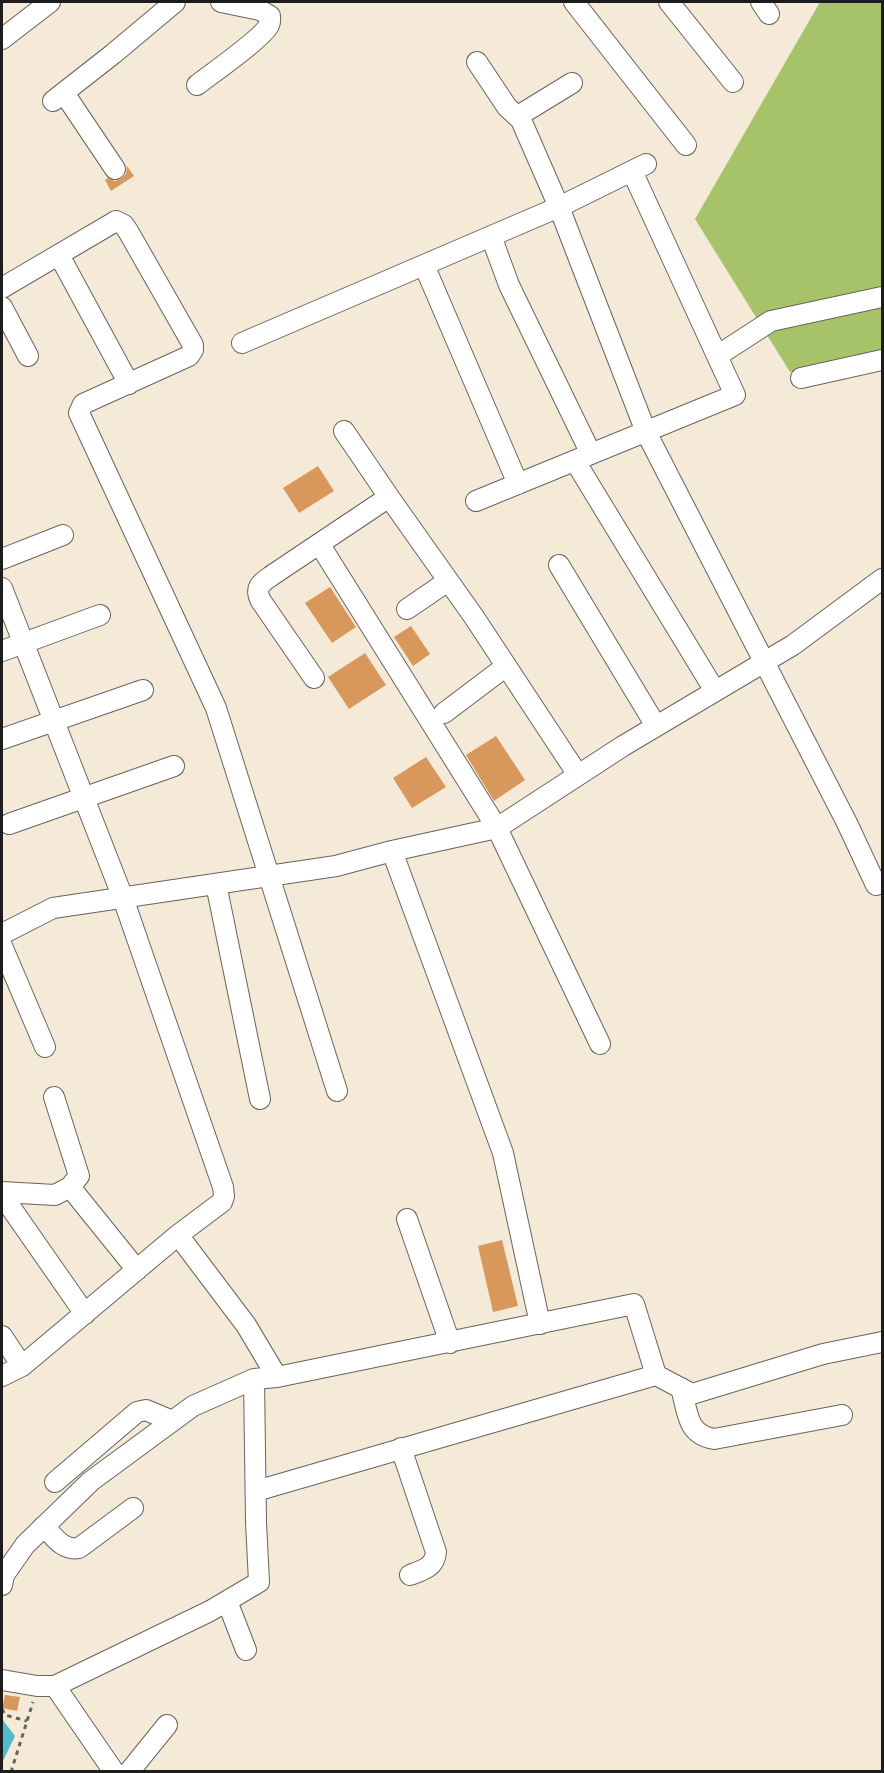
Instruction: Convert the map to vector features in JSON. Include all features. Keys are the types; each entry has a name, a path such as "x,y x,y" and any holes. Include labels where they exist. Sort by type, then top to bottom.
{"street":[{"path":"2,39 50,2"},
{"path":"116,169 58,97 175,2"},
{"path":"197,86 258,37 271,21 270,16 260,10 221,2"},
{"path":"574,2 686,144"},
{"path":"669,2 733,82"},
{"path":"477,62 507,107 518,116 559,207 646,432 847,823 876,885"},
{"path":"518,116 572,83"},
{"path":"242,343 559,207 639,167 735,395 476,501"},
{"path":"2,288 116,221 124,225 194,350 189,356 83,404 79,413 216,708 337,1091"},
{"path":"491,236 509,285 583,458 715,691"},
{"path":"59,255 129,384"},
{"path":"424,265 518,484"},
{"path":"717,356 771,321 882,297"},
{"path":"2,307 28,356"},
{"path":"801,378 882,360"},
{"path":"344,431 578,775"},
{"path":"314,678 261,601 257,588 274,574 389,497"},
{"path":"2,559 63,535"},
{"path":"320,545 497,828 600,1044"},
{"path":"559,565 656,726"},
{"path":"407,609 448,581"},
{"path":"2,934 53,908 336,866 497,828 656,726 793,645 880,586"},
{"path":"2,588 123,898 223,1187 224,1196 222,1202 178,1235 22,1366 2,1376"},
{"path":"2,651 100,615"},
{"path":"444,712 505,667"},
{"path":"2,739 143,690"},
{"path":"9,824 174,766"},
{"path":"392,851 503,1153 540,1324"},
{"path":"216,884 260,1099"},
{"path":"2,946 45,1047"},
{"path":"2,1194 55,1195 70,1187 79,1176 54,1097"},
{"path":"70,1187 137,1270"},
{"path":"2,1194 85,1314"},
{"path":"407,1219 450,1343"},
{"path":"178,1235 246,1325 277,1377"},
{"path":"2,1585 4,1575 24,1545 91,1481 193,1406 254,1379 277,1377 450,1343 634,1304 656,1375"},
{"path":"2,1336 22,1366"},
{"path":"256,1491 656,1375 692,1394 823,1354 882,1342"},
{"path":"2,1680 46,1686 210,1611 260,1582 254,1379"},
{"path":"681,1388 692,1429 702,1437 714,1439 842,1415"},
{"path":"55,1482 137,1412 146,1410 172,1421"},
{"path":"401,1448 436,1552 435,1560 429,1567 410,1575"},
{"path":"44,1526 70,1550 79,1548 133,1508"},
{"path":"227,1601 246,1650"},
{"path":"46,1686 114,1772"},
{"path":"129,1772 167,1725"}],"path":[{"path":"11,1772 27,1720 46,1686"},
{"path":"2,1709 6,1715 27,1720"}],"green space":[{"path":"820,2 882,2 882,352 790,372 695,219"}],"water":[{"path":"2,1719 15,1736 2,1763"}],"building":[{"path":"127,166 134,176 111,191 105,180 108,178 115,181 121,179 126,174"},
{"path":"318,466 334,491 299,513 283,488"},
{"path":"330,587 356,627 332,643 305,603"},
{"path":"411,626 430,654 413,666 394,637"},
{"path":"365,653 386,685 349,709 328,677"},
{"path":"496,736 525,780 494,801 466,755"},
{"path":"426,757 446,787 412,808 393,778"},
{"path":"502,1240 518,1306 493,1312 478,1246"},
{"path":"5,1695 20,1697 17,1711 2,1708"}]}
